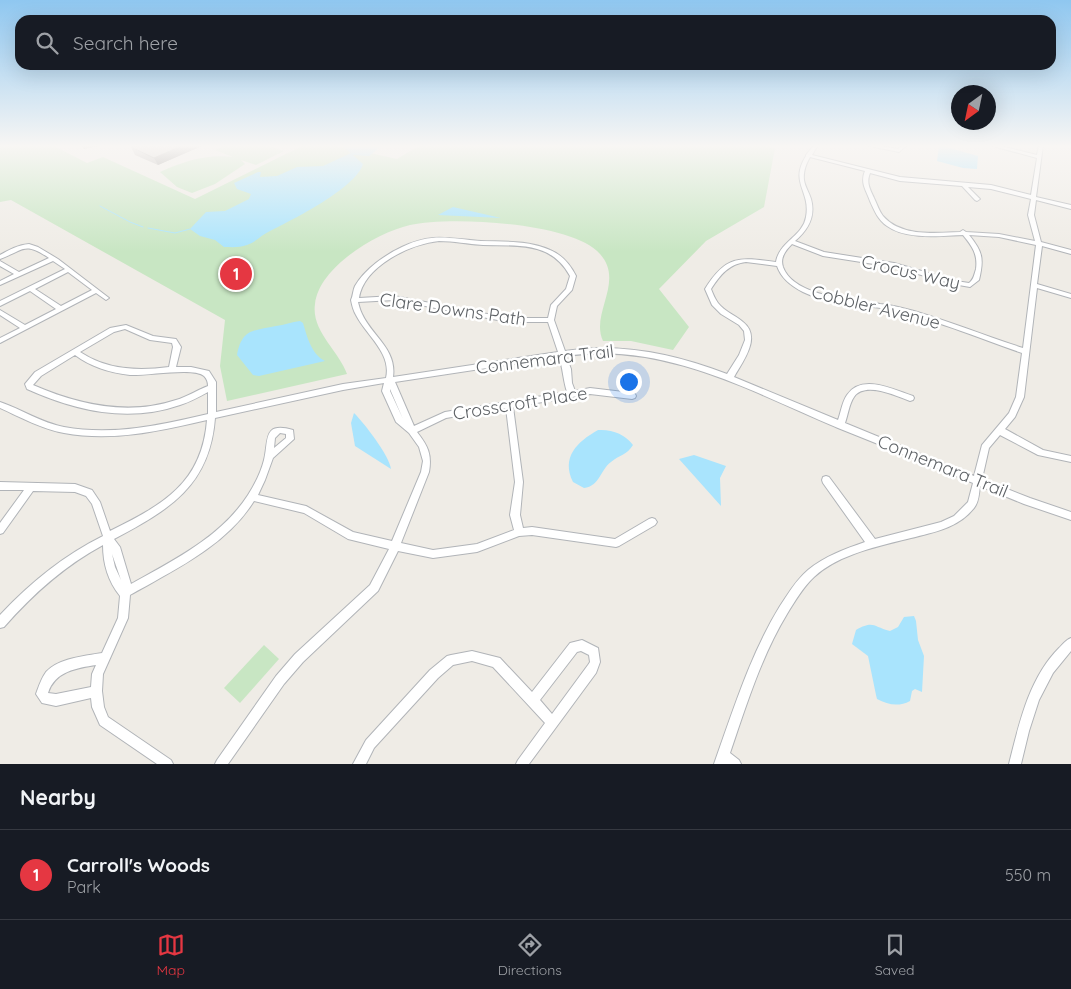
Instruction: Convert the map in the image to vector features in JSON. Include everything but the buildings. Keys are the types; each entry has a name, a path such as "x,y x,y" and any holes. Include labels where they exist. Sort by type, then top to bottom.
{"street":[{"path":"729,378 750,343 748,332 738,320 715,305 708,289 720,270 730,263 748,261 779,264 780,255 805,228 809,220 808,202 802,181"},
{"path":"864,181 880,217 887,224 901,230 917,234 963,232 992,234 1071,252"},
{"path":"909,181 992,187 1071,207"},
{"path":"735,764 721,760 764,646 798,586 813,571 830,560 873,545 943,526 957,519 972,504 985,447 1012,415 1020,397 1039,244 1031,215 1035,181"},
{"path":"963,184 977,200"},
{"name":"Crocus Way","path":"792,242 823,254 894,265 955,283 970,285 976,280 981,256 978,249 963,232"},
{"path":"220,764 268,694 290,668 374,588 395,546 426,466 423,446 412,431 399,420 389,400 386,391 390,380 389,360 386,350 354,308 354,300 359,284 367,275 387,258 410,245 425,241 448,239 478,243 520,243 555,256 570,267 573,276 572,284 554,305 551,320 572,394"},
{"path":"0,257 27,246 33,247 52,258 106,298"},
{"path":"0,283 52,258"},
{"path":"0,263 18,274"},
{"name":"Cobbler Avenue","path":"779,264 790,280 814,294 903,311 1026,352"},
{"path":"0,304 68,270"},
{"path":"1035,285 1071,296"},
{"path":"31,288 61,309"},
{"path":"0,341 95,291"},
{"name":"Clare Downs Path","path":"354,300 394,298 502,319 551,320"},
{"path":"0,312 25,328"},
{"path":"172,369 177,347 174,341 152,338 122,327 38,374 30,381 30,387 59,400 86,408 108,410 138,410 171,405 212,388"},
{"name":"Connemara Trail","path":"0,405 53,427 91,433 140,431 330,390 390,380 562,354 614,349 635,351 686,361 1050,510 1071,516"},
{"path":"0,623 18,602 43,579 76,556 149,516 187,484 205,454 211,416 212,388 211,378 206,373 186,369 147,372 124,371 86,359 75,352"},
{"path":"840,424 852,394 860,388 868,386 910,398"},
{"name":"Crosscroft Place","path":"412,431 445,415 509,404 599,391 632,396"},
{"path":"509,404 519,488 515,515 519,532"},
{"path":"999,430 1041,452 1071,460"},
{"path":"124,593 175,566 205,545 234,520 252,497 269,457"},
{"path":"826,480 873,545"},
{"path":"0,486 75,488 89,493 96,502 108,538 106,551 116,586 124,593"},
{"path":"0,530 32,487"},
{"path":"252,497 301,508 351,536 443,554 477,548 519,532 541,531 616,542 652,522"},
{"path":"124,593 123,618 98,674 96,691 98,707 104,721 164,763"},
{"path":"1015,764 1026,716 1041,681 1061,652 1071,643"},
{"path":"522,764 592,668 595,662 594,652 582,645 574,647 533,700"},
{"path":"359,764 370,744 434,674 451,660 472,656 496,662 553,723"},
{"path":"96,691 56,700 46,699 42,694 44,684 50,675 60,667 105,658"}],"green space":[{"path":"0,181 155,181 195,199 232,181 769,181 764,207 706,241 659,289 689,327 673,350 631,341 603,341 600,330 609,286 609,275 607,265 600,254 586,243 538,228 509,224 452,221 428,222 396,229 366,244 338,265 319,290 315,304 317,323 347,374 227,401 220,366 225,320 11,200 0,202"},
{"path":"170,181 220,181 192,193 177,187"},
{"path":"264,645 279,659 240,703 224,688"}],"water":[{"path":"239,181 351,181 322,202 253,242 241,247 224,247 215,240 200,236 190,229 206,212 225,211 249,199 251,194 237,189 234,183"},
{"path":"453,207 501,218 438,215"},
{"path":"300,321 303,323 308,339 316,354 325,361 259,376 253,375 237,355 242,340 250,332"},
{"path":"354,413 370,431 386,456 391,469 355,446 351,423"},
{"path":"598,430 618,433 633,445 628,451 607,465 597,481 584,488 573,482 569,465 570,458 578,445"},
{"path":"694,455 726,466 720,478 721,506 679,459"},
{"path":"914,616 918,640 924,656 922,692 915,689 912,691 910,701 906,703 898,705 885,703 877,699 868,656 852,644 856,630 867,625 873,625 890,631 898,627 904,617"}],"waterway":[{"path":"100,206 143,227"},
{"path":"148,228 175,233 190,229"}],"place":[{"name":"Carroll's Woods","path":"236,274"}]}
